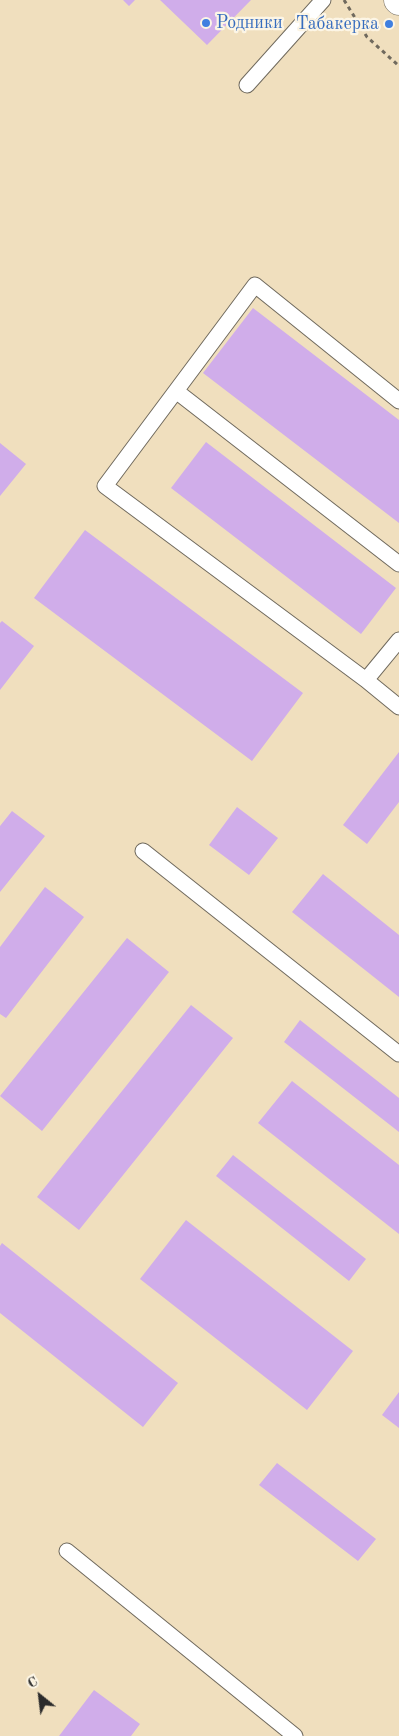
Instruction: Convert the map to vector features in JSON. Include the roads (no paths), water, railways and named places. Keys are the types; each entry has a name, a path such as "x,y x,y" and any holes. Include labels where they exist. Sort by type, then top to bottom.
{"lane":[{"path":"247,85 323,0"},
{"path":"399,401 255,286 105,486 366,680 399,707"},
{"path":"176,391 399,564"},
{"path":"366,680 399,640"},
{"path":"144,851 399,1054"},
{"path":"67,1550 295,1736"}],"place":[{"name":"Родники","path":"206,23"},
{"name":"Табакерка","path":"389,24"}]}
